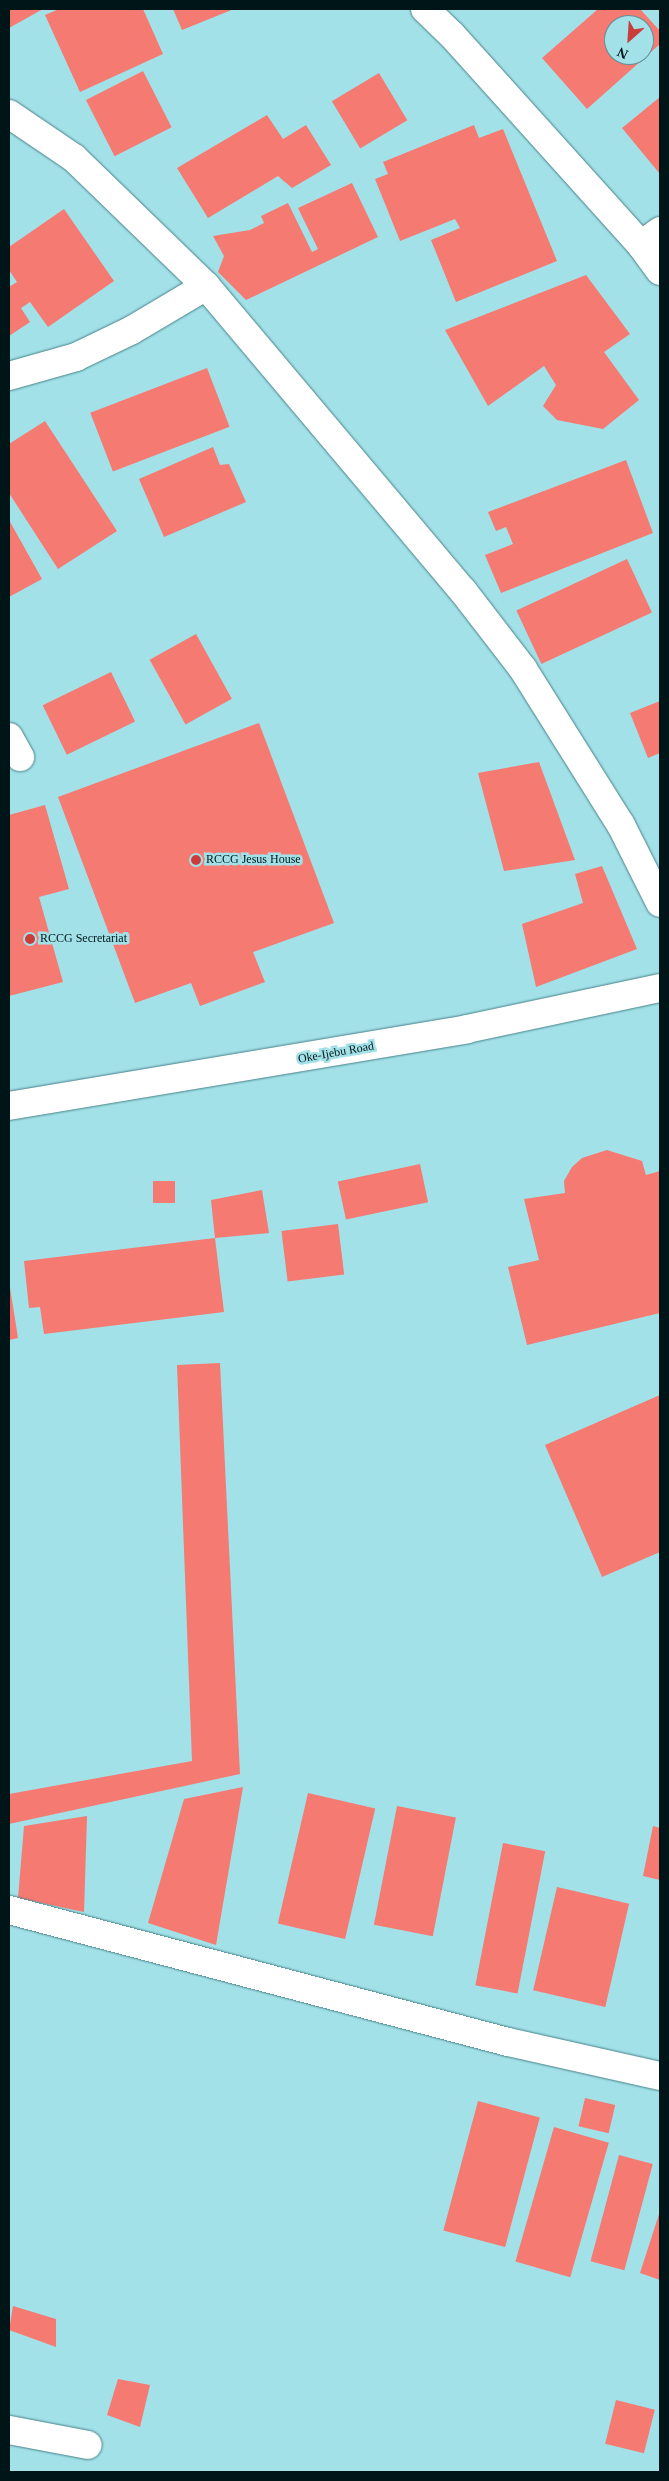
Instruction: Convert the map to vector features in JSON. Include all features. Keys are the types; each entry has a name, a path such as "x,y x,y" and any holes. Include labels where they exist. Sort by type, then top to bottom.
{"street":[{"path":"425,9 651,238 660,271"},
{"path":"9,114 74,158 206,286 463,591 523,669 621,824 660,903"},
{"path":"9,376 76,357 132,330 206,286"},
{"name":"Oke-Ijebu Road","path":"9,1106 458,1031 660,988"},
{"path":"9,1910 508,2042 660,2076"},
{"path":"9,2430 88,2445"}],"building":[{"path":"9,9 43,9 9,28"},
{"path":"59,9 143,9 163,54 80,92 45,15"},
{"path":"173,9 234,9 182,30"},
{"path":"598,9 640,9 645,15 604,15 604,65 636,65 587,109 542,58"},
{"path":"654,24 660,31 660,44 654,49"},
{"path":"143,71 172,127 115,156 86,100"},
{"path":"379,73 407,120 360,148 332,101"},
{"path":"660,97 660,174 622,128"},
{"path":"267,115 283,139 306,125 331,165 292,188 278,176 208,218 177,168"},
{"path":"474,125 479,138 503,129 557,261 456,302 431,240 460,228 455,219 400,241 375,179 388,174 383,162"},
{"path":"352,183 378,237 246,300 218,272 224,256 213,236 250,230 264,223 261,216 288,203 312,252 318,249 298,208"},
{"path":"64,209 114,281 48,327 30,302 21,308 30,322 9,336 9,287 17,282 9,270 9,247"},
{"path":"586,275 630,334 604,352 639,400 603,429 557,420 543,406 556,385 544,366 488,406 445,330"},
{"path":"207,368 230,427 113,472 90,413"},
{"path":"45,421 117,531 58,569 9,493 9,444"},
{"path":"213,447 220,465 229,464 246,502 164,537 139,479"},
{"path":"626,460 653,533 501,593 485,555 513,544 506,527 496,531 488,512"},
{"path":"9,520 42,579 9,597"},
{"path":"627,559 652,612 541,664 516,611"},
{"path":"196,634 232,699 186,724 150,660"},
{"path":"111,672 135,721 67,755 43,705"},
{"path":"660,701 660,753 648,758 630,713"},
{"name":"RCCG Jesus House","path":"259,723 334,923 253,952 265,982 200,1006 191,983 135,1003 58,797"},
{"path":"539,762 575,860 504,871 478,773"},
{"name":"RCCG Secretariat","path":"45,805 69,889 39,897 63,982 9,996 9,815"},
{"path":"602,866 637,949 536,987 522,924 583,903 575,874"},
{"path":"607,1150 642,1161 646,1175 660,1171 660,1313 527,1345 508,1267 539,1260 524,1199 565,1193 564,1181 572,1167 582,1158"},
{"path":"420,1164 428,1202 346,1220 338,1181"},
{"path":"153,1181 175,1181 175,1203 153,1203"},
{"path":"262,1190 269,1233 215,1238 211,1200"},
{"path":"338,1224 344,1275 288,1282 281,1231"},
{"path":"215,1238 224,1312 44,1334 40,1307 29,1308 24,1261"},
{"path":"9,1281 18,1338 9,1340"},
{"path":"220,1363 240,1774 9,1824 9,1794 192,1761 177,1365"},
{"path":"660,1395 660,1552 602,1577 545,1445"},
{"path":"243,1787 216,1945 148,1923 184,1799"},
{"path":"308,1793 375,1809 345,1939 278,1924"},
{"path":"397,1806 456,1817 433,1936 374,1925"},
{"path":"87,1816 84,1912 18,1898 24,1826"},
{"path":"653,1826 660,1828 660,1880 643,1876"},
{"path":"503,1843 545,1851 518,1994 475,1985"},
{"path":"557,1887 629,1904 605,2007 533,1990"},
{"path":"585,2098 615,2105 609,2133 578,2126"},
{"path":"478,2101 540,2118 505,2247 443,2230"},
{"path":"554,2127 609,2143 570,2277 515,2262"},
{"path":"619,2155 653,2164 624,2270 591,2261"},
{"path":"660,2211 660,2280 640,2273"},
{"path":"13,2306 56,2319 56,2347 9,2330"},
{"path":"118,2379 150,2385 140,2427 107,2415"},
{"path":"616,2400 655,2410 644,2453 605,2444"}],"place":[{"name":"RCCG Jesus House","path":"196,860"},
{"name":"RCCG Secretariat","path":"30,939"}]}
